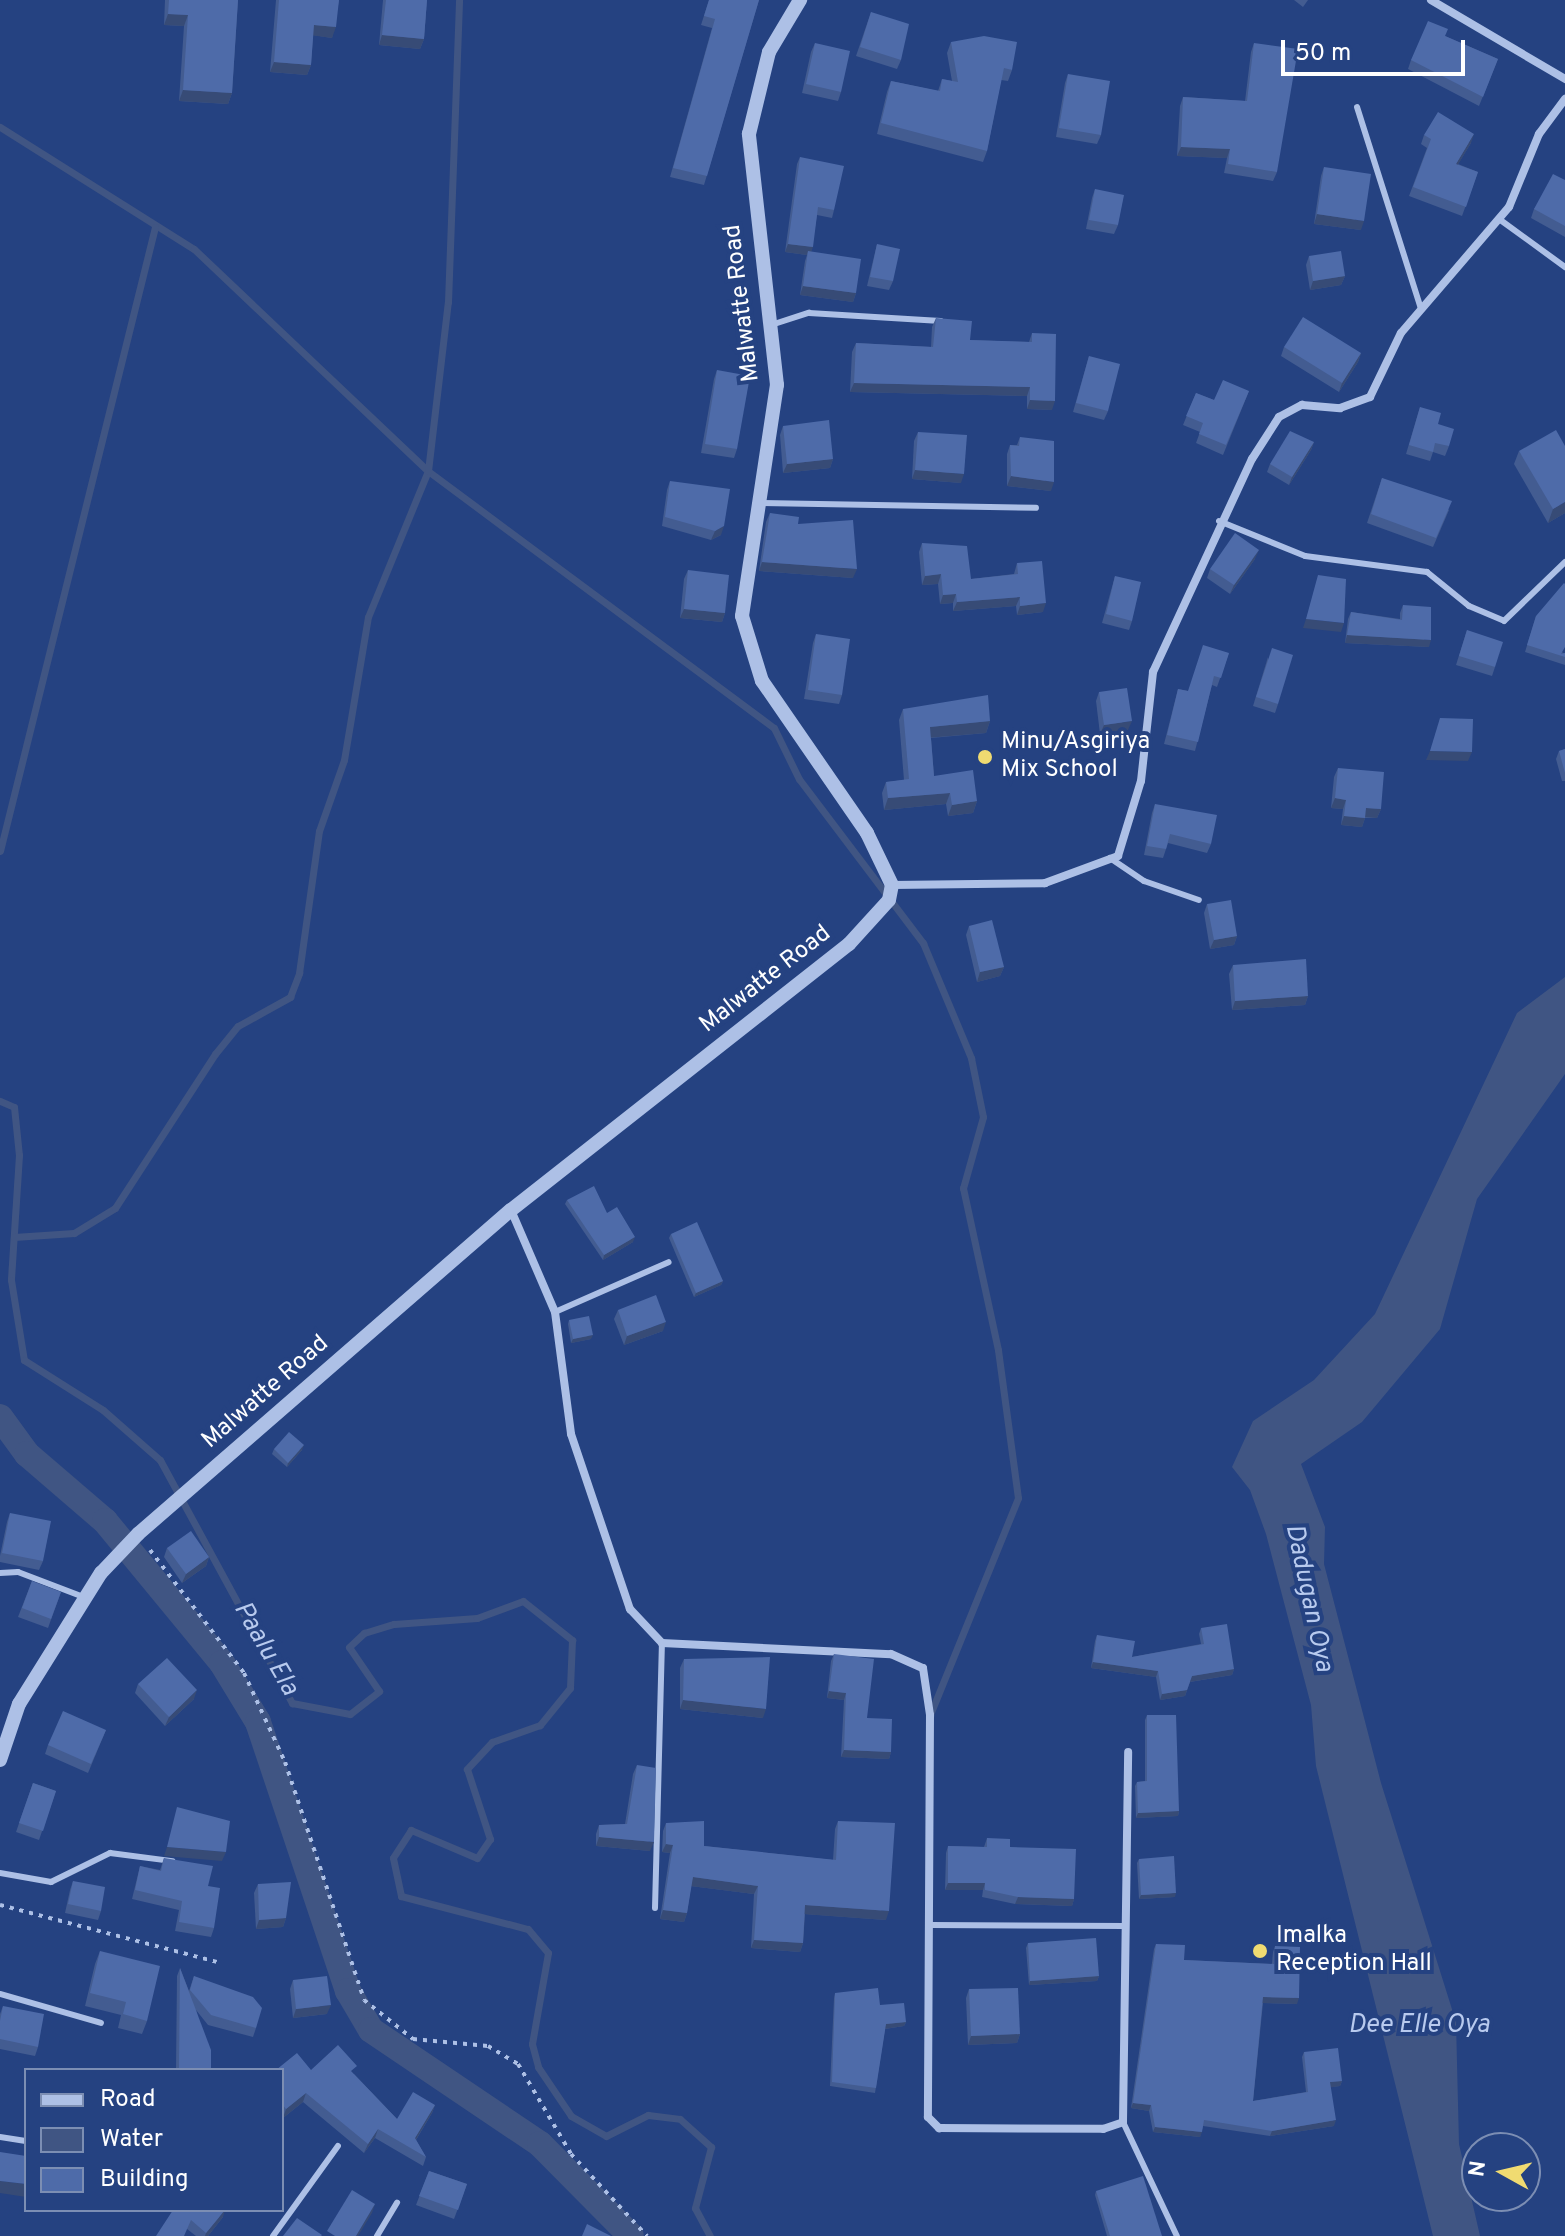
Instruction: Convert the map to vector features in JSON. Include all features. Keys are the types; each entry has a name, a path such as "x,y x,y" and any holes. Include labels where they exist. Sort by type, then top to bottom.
{"street":[{"name":"Malwatte Road","path":"1,1751 19,1704 86,1598 138,1534 511,1210 849,944 879,914 892,885 867,833 762,681 742,616 755,503 777,385 749,134 769,52 800,0"},
{"path":"1431,0 1565,79"},
{"path":"892,885 1045,883 1118,856 1141,781 1153,672 1219,521 1279,417 1302,405 1340,408 1370,397 1421,309 1499,219 1539,134 1565,99"},
{"path":"511,1210 555,1312 571,1434 630,1609 662,1643 891,1654 923,1668 930,1715 928,2117 939,2128 1103,2129 1123,2122 1128,1752"}],"lane":[{"path":"1357,107 1421,309"},
{"path":"1499,219 1565,267"},
{"path":"771,325 809,313 945,321"},
{"path":"755,503 1036,508"},
{"path":"1219,521 1305,556 1427,572 1469,606 1504,621 1565,562"},
{"path":"1110,858 1144,881 1199,900"},
{"path":"555,1312 669,1262"},
{"path":"0,1573 18,1572 86,1598"},
{"path":"655,1908 662,1643"},
{"path":"0,1873 51,1882 110,1853 184,1864"},
{"path":"931,1925 1125,1926"},
{"path":"0,1994 101,2023"},
{"path":"1123,2122 1177,2236"},
{"path":"0,2137 24,2141"},
{"path":"273,2236 338,2146"},
{"path":"377,2236 397,2203"}],"path":[{"path":"138,1534 244,1673 285,1762 364,2000 413,2039 488,2046 518,2064 571,2154 647,2236"},
{"path":"0,1905 217,1962"}],"water":[{"name":"Dee Elle Oya","path":"1565,977 1565,1074 1477,1199 1440,1329 1362,1422 1301,1464 1325,1527 1324,1564 1381,1783 1456,2022 1461,2212 1475,2212 1480,2236 1433,2236 1316,1766 1311,1705 1266,1534 1250,1490 1232,1467 1253,1421 1314,1380 1375,1314 1517,1013"}],"building":[{"path":"169,0 238,0 232,93 183,90 188,15 168,14"},
{"path":"279,0 339,0 336,27 314,25 311,65 274,62"},
{"path":"386,0 427,0 424,39 382,35"},
{"path":"709,0 759,0 707,176 673,168 715,19 704,16"},
{"path":"871,12 909,24 901,60 860,47"},
{"path":"1428,21 1448,29 1445,36 1498,59 1483,97 1411,60"},
{"path":"984,36 1017,42 1012,70 1004,68 987,151 881,123 891,81 940,91 942,79 958,82 951,42"},
{"path":"815,43 850,51 841,92 806,84"},
{"path":"1254,43 1298,49 1277,172 1228,164 1230,149 1181,147 1183,97 1247,101"},
{"path":"1068,74 1110,81 1101,135 1059,128"},
{"path":"1438,112 1474,134 1456,164 1478,172 1466,207 1413,187 1431,139 1424,135"},
{"path":"800,157 844,166 834,210 818,207 813,247 788,244"},
{"path":"1324,167 1371,174 1364,221 1317,214"},
{"path":"1553,174 1565,180 1565,226 1534,209"},
{"path":"1095,189 1124,195 1118,225 1089,220"},
{"path":"877,244 900,249 893,281 870,277"},
{"path":"808,251 861,259 856,293 803,286"},
{"path":"1341,251 1345,276 1313,281 1309,256"},
{"path":"1303,317 1361,353 1342,383 1284,347"},
{"path":"936,318 972,321 970,340 1032,342 1032,333 1056,334 1055,401 1030,400 1030,387 854,383 856,343 933,347"},
{"path":"1089,356 1120,364 1108,411 1076,403"},
{"path":"717,370 750,376 737,449 705,444"},
{"path":"1223,380 1249,391 1226,445 1199,434 1203,423 1186,416 1196,393 1214,400"},
{"path":"1420,407 1441,413 1438,424 1454,429 1449,446 1435,443 1433,452 1409,445"},
{"path":"829,420 833,459 787,464 783,426"},
{"path":"1556,430 1565,446 1565,502 1553,509 1519,451"},
{"path":"1290,431 1314,442 1292,477 1270,464"},
{"path":"918,432 967,435 964,474 915,470"},
{"path":"1020,437 1054,441 1054,482 1011,476 1010,445 1019,446"},
{"path":"1382,478 1452,501 1436,538 1371,514"},
{"path":"670,481 730,489 724,526 715,531 665,517"},
{"path":"770,513 799,517 798,524 853,520 857,569 762,562"},
{"path":"1235,533 1259,550 1234,585 1210,569"},
{"path":"922,543 967,546 971,579 1018,574 1017,563 1042,561 1046,603 1020,606 1020,597 957,602 956,594 943,595 941,574 925,576"},
{"path":"688,570 729,575 725,613 684,609"},
{"path":"1318,575 1346,579 1344,623 1306,619"},
{"path":"1115,576 1141,582 1132,621 1106,614"},
{"path":"1564,583 1565,647 1561,654 1565,653 1565,657 1527,645 1536,616"},
{"path":"1403,605 1431,607 1431,640 1347,635 1351,612 1402,620"},
{"path":"1467,630 1503,642 1495,667 1459,656"},
{"path":"816,634 850,639 842,695 808,690"},
{"path":"1203,645 1229,653 1221,678 1214,676 1198,742 1167,735 1178,689 1188,691"},
{"path":"1272,648 1293,655 1278,704 1256,697"},
{"path":"1127,688 1132,721 1104,725 1099,692"},
{"path":"988,695 990,721 930,727 934,776 973,770 977,801 952,805 950,793 888,798 886,782 909,779 903,709"},
{"path":"1440,718 1473,719 1472,752 1430,751"},
{"path":"1565,749 1565,773 1559,751"},
{"path":"1338,768 1384,772 1381,809 1366,808 1365,818 1344,816 1346,800 1335,798"},
{"path":"1155,804 1217,815 1211,844 1170,834 1166,849 1147,846"},
{"path":"1231,900 1237,936 1214,940 1207,904"},
{"path":"992,920 1004,967 980,972 969,926"},
{"path":"1306,959 1308,996 1235,1001 1233,965"},
{"path":"594,1186 607,1213 617,1207 635,1237 604,1255 567,1200"},
{"path":"697,1222 723,1281 696,1293 671,1234"},
{"path":"656,1295 666,1322 627,1336 618,1310"},
{"path":"589,1316 593,1335 573,1339 569,1320"},
{"path":"289,1432 304,1445 288,1463 274,1449"},
{"path":"10,1513 51,1521 43,1561 2,1553"},
{"path":"191,1531 209,1557 186,1574 167,1548"},
{"path":"32,1581 61,1592 51,1619 22,1608"},
{"path":"1227,1624 1234,1669 1192,1676 1187,1690 1162,1694 1158,1671 1093,1662 1097,1635 1135,1641 1132,1657 1204,1644 1201,1628"},
{"path":"834,1654 874,1659 867,1718 892,1719 891,1752 844,1750 846,1693 829,1691"},
{"path":"770,1657 766,1709 683,1700 684,1659"},
{"path":"167,1658 197,1690 169,1717 138,1684"},
{"path":"63,1711 106,1730 91,1764 48,1745"},
{"path":"1147,1715 1176,1715 1179,1811 1138,1813 1137,1782 1147,1781"},
{"path":"637,1765 656,1768 654,1842 599,1837 599,1825 627,1824"},
{"path":"33,1783 56,1791 43,1831 19,1823"},
{"path":"177,1807 230,1821 226,1852 167,1847"},
{"path":"704,1821 704,1846 836,1860 838,1821 895,1823 889,1911 805,1905 803,1943 754,1940 758,1886 693,1877 687,1913 663,1910 673,1845 666,1844 666,1823"},
{"path":"987,1838 1010,1839 1010,1847 1076,1849 1074,1899 1018,1897 985,1890 985,1883 948,1883 948,1846 987,1847"},
{"path":"1174,1856 1176,1893 1141,1895 1139,1859"},
{"path":"164,1858 213,1866 208,1886 220,1888 214,1928 179,1922 182,1901 135,1890 140,1866 161,1871"},
{"path":"73,1881 105,1887 101,1911 68,1904"},
{"path":"291,1882 286,1918 259,1920 258,1884"},
{"path":"1096,1938 1099,1976 1030,1981 1028,1943"},
{"path":"1156,1944 1185,1945 1184,1960 1274,1964 1275,1946 1300,1947 1299,1998 1263,1997 1253,2101 1308,2092 1304,2052 1338,2048 1342,2081 1330,2082 1336,2120 1272,2131 1204,2120 1202,2132 1155,2127 1151,2105 1133,2103"},
{"path":"100,1951 160,1966 147,2021 123,2014 126,2002 90,1993"},
{"path":"180,1968 211,2050 211,2068 179,2068"},
{"path":"194,1976 253,1997 262,2008 256,2028 211,2015 190,1990"},
{"path":"327,1976 331,2005 296,2009 293,1980"},
{"path":"878,1988 880,2005 904,2003 906,2022 886,2024 876,2088 832,2082 835,1993"},
{"path":"1018,1988 1020,2034 971,2036 969,1989"},
{"path":"3,2006 44,2014 38,2047 0,2039"},
{"path":"338,2045 357,2066 351,2071 397,2119 413,2092 435,2105 415,2138 426,2157 378,2129 368,2144 306,2093 286,2109 284,2068 278,2068 297,2053 311,2070"},
{"path":"0,2152 24,2156 24,2184 0,2181"},
{"path":"429,2171 467,2184 458,2210 419,2196"},
{"path":"1143,2176 1162,2236 1110,2236 1096,2191"},
{"path":"352,2190 375,2204 356,2236 335,2236 327,2231"},
{"path":"172,2212 223,2212 206,2233 191,2220 184,2236 156,2236"},
{"path":"297,2218 322,2235 283,2236"},
{"path":"587,2224 611,2236 582,2236"}],"waterway":[{"path":"14,1237 74,1233 115,1208 215,1054 238,1026 290,997 299,973 319,831 344,760 368,617 428,471 448,302 459,0"},
{"path":"0,127 194,249 428,471 774,728 799,779 923,943 971,1058 983,1117 963,1188 998,1350 1018,1498 930,1715"},
{"path":"0,851 155,227"},
{"name":"Paalu Ela","path":"0,1101 14,1107 19,1155 11,1280 24,1360 103,1410 160,1460 292,1703 350,1714 379,1691 349,1647 364,1633 394,1624 477,1618 523,1601 572,1640 570,1688 540,1725 492,1742 467,1769 490,1839 477,1858 411,1830 393,1858 401,1896 528,1929 548,1953 532,2044 538,2067 571,2116 606,2136 648,2115 680,2119 711,2147 695,2208 710,2236"},
{"path":"0,1417 27,1454 105,1521 222,1663 258,1722 348,1991 371,2030 540,2144 631,2236"}],"place":[{"name":"Minu/Asgiriya Mix School","path":"985,757"},
{"name":"Imalka Reception Hall","path":"1260,1951"}],"water label":[{"name":"Dadugan Oya","path":"1308,1598"}]}
